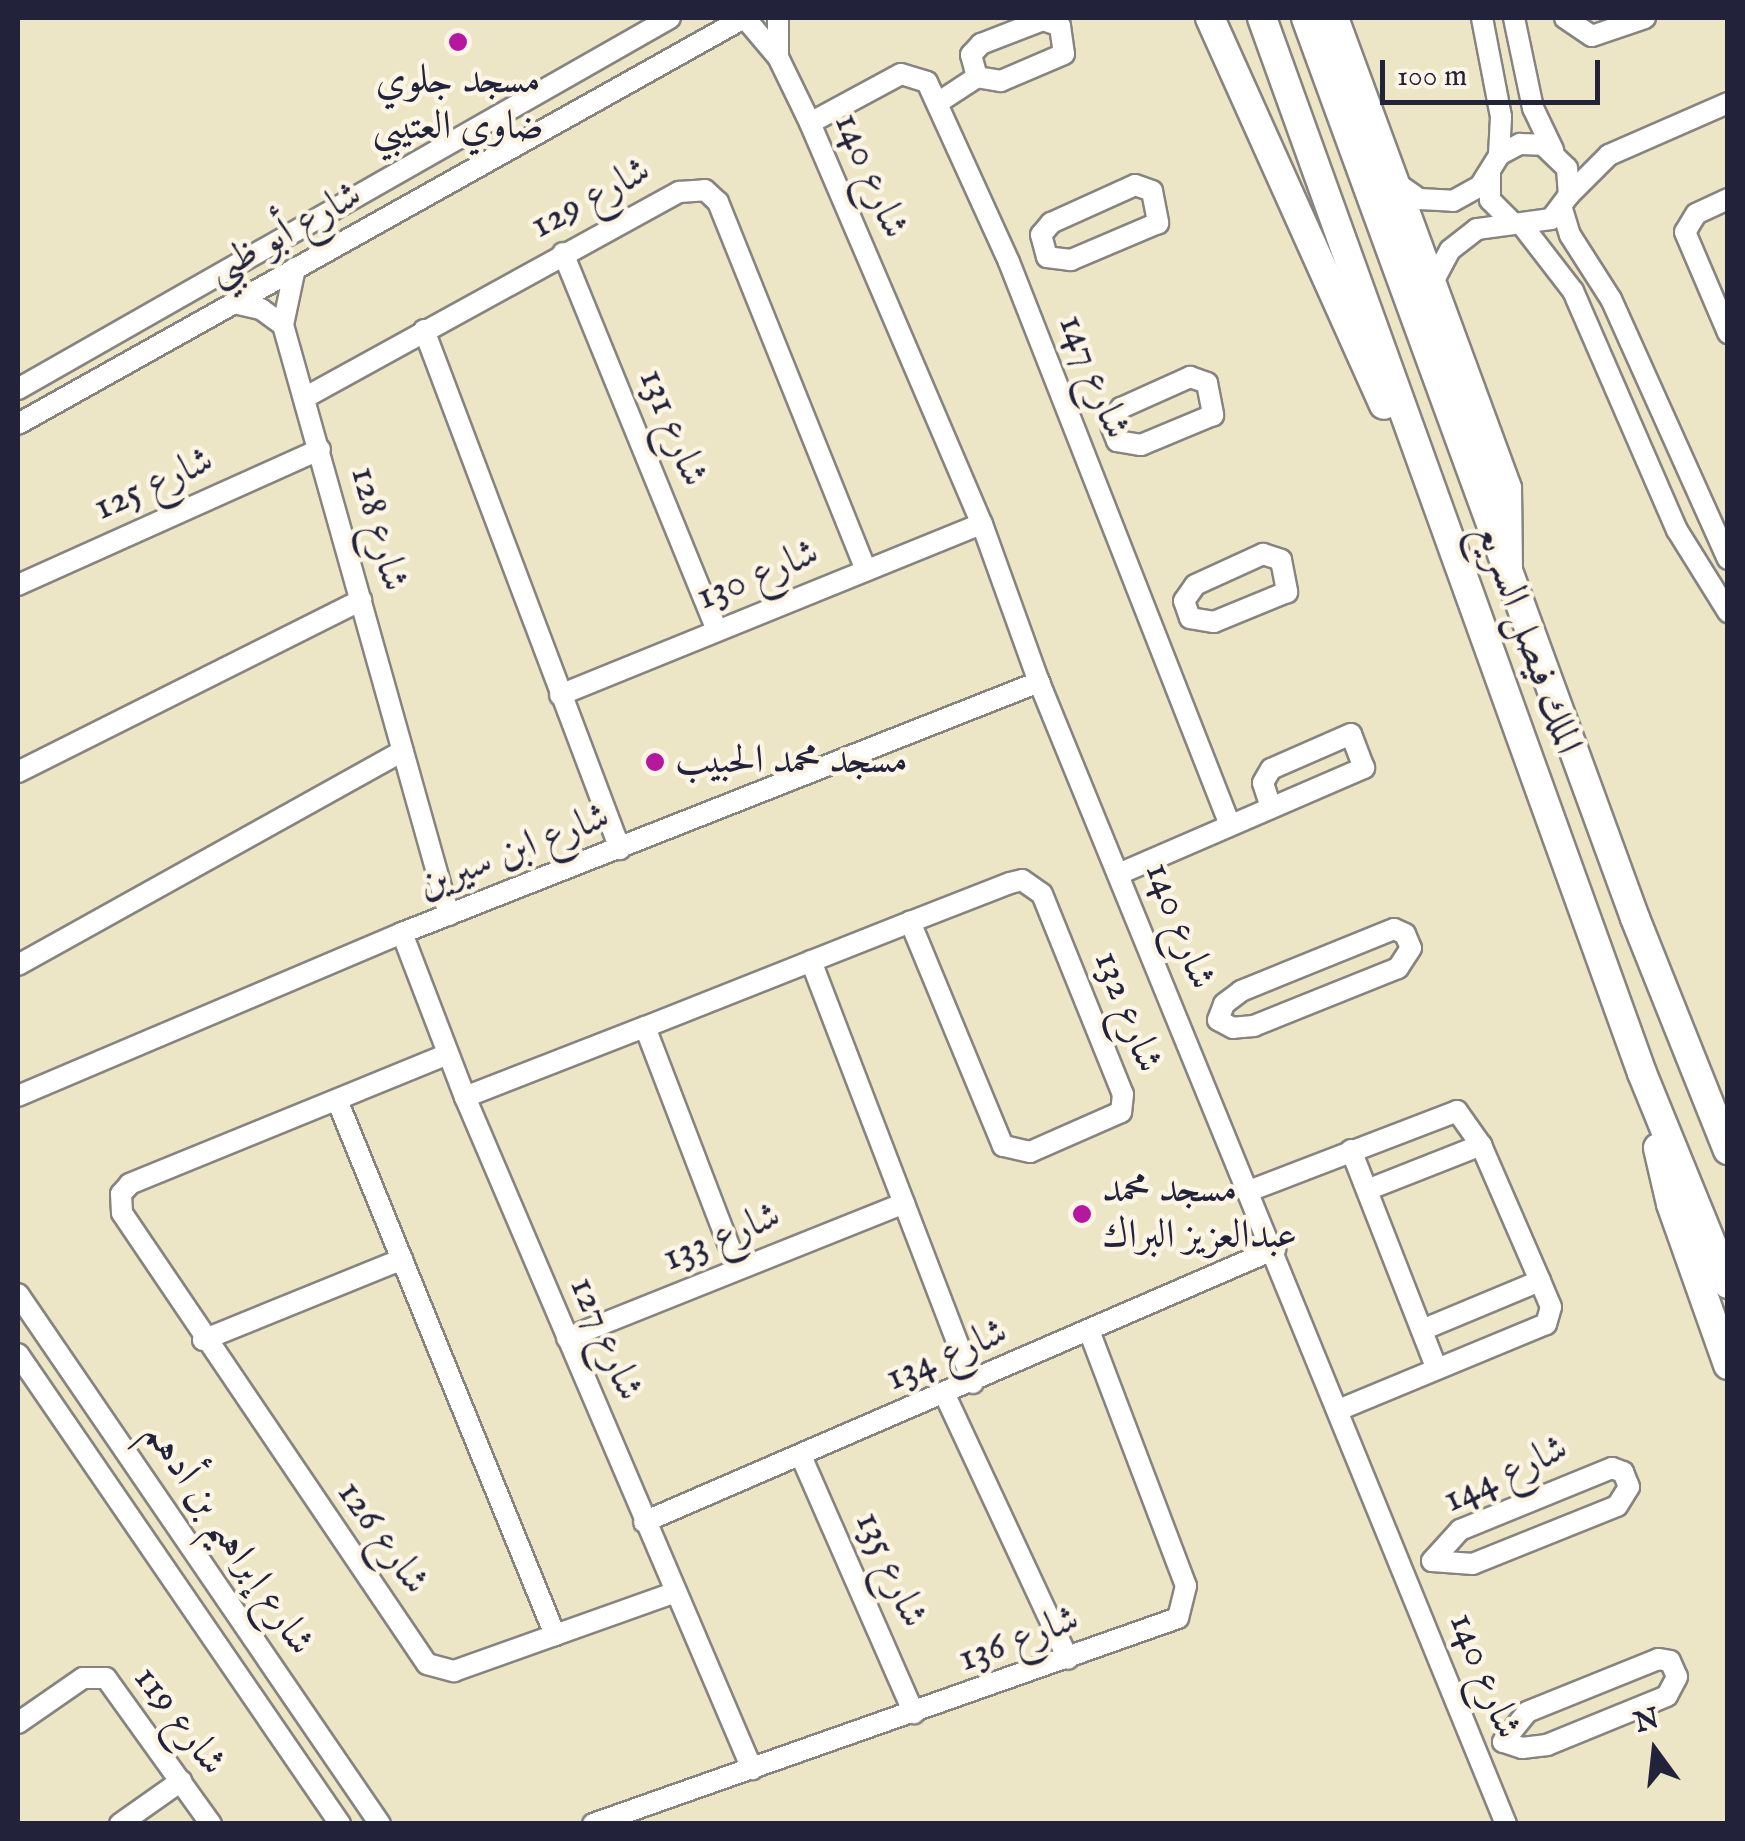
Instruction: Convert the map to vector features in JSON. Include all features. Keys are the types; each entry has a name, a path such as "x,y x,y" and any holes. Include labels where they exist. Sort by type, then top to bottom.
{"highway":[{"path":"1210,18 1336,308 1430,490"},
{"name":"الملك فيصل السريع","path":"1262,18 1642,1073 1728,1284"},
{"name":"الملك فيصل السريع","path":"1306,18 1635,918 1728,1150"},
{"path":"1334,18 1434,280 1507,488 1512,523 1507,573"},
{"path":"1635,918 1728,1099"},
{"path":"1642,1073 1671,1204 1728,1365"}],"street":[{"path":"624,45 634,18"},
{"name":"شارع أبو ظبي","path":"18,388 670,18"},
{"path":"682,53 710,18"},
{"name":"شارع أبو ظبي","path":"18,424 745,18"},
{"name":"شارع 140","path":"745,18 778,57 810,123 982,524 1040,682 1341,1408 1506,1824"},
{"name":"شارع 140","path":"778,18 778,57"},
{"path":"1482,18 1500,118 1490,200 1516,223 1573,291 1677,530 1728,612"},
{"path":"1514,18 1533,108 1558,155 1570,235 1611,299 1728,559"},
{"path":"1565,18 1592,36 1644,18"},
{"name":"شارع 147","path":"810,123 901,74 922,78 938,102 1010,262 1230,825"},
{"path":"938,102 977,77"},
{"path":"1434,280 1462,238 1516,223 1537,225 1565,202 1609,155 1728,103"},
{"path":"1399,186 1418,199 1453,201 1480,186 1495,163 1531,142 1558,155 1609,155"},
{"path":"1135,185 1152,191 1162,212 1153,227 1071,260 1051,260 1044,249 1041,235 1052,223 1135,185"},
{"name":"شارع 129","path":"306,396 687,188 713,195 866,570"},
{"path":"1728,199 1696,214 1686,232 1728,333"},
{"path":"1010,262 1044,249"},
{"name":"شارع 131","path":"564,253 716,630"},
{"name":"شارع 128","path":"295,268 284,326 449,915"},
{"path":"234,302 261,309 284,326"},
{"path":"424,330 620,849"},
{"path":"1190,377 1204,380 1216,404 1208,419 1141,445 1121,444 1114,434 1111,420 1121,408 1190,377"},
{"path":"1082,444 1114,434"},
{"name":"شارع 125","path":"18,585 320,449"},
{"name":"شارع 130","path":"560,695 982,524"},
{"path":"1263,554 1277,556 1290,581 1282,596 1214,622 1194,621 1188,610 1184,596 1194,584 1263,554"},
{"path":"18,772 361,600"},
{"path":"1154,623 1188,610"},
{"name":"شارع ابن سيرين","path":"18,1096 402,933 1040,682"},
{"path":"1121,873 1230,825 1272,808 1364,768 1350,734 1271,769 1263,783 1272,808"},
{"path":"18,964 402,751"},
{"name":"شارع 132","path":"465,1097 1016,880 1039,889 1123,1094 1121,1112 1030,1152 1003,1146 910,922"},
{"path":"1183,1032 1218,1020 1233,1028 1254,1026 1398,968 1411,948 1405,934 1380,932 1242,991 1224,1004 1218,1020"},
{"name":"شارع 127","path":"402,933 465,1097 673,1593 752,1769"},
{"path":"811,961 973,1382"},
{"path":"645,1027 738,1269"},
{"name":"شارع 126","path":"448,1054 130,1184 121,1194 122,1213 203,1340 427,1664 454,1672 673,1593"},
{"path":"337,1100 555,1635"},
{"path":"1249,1192 1443,1112 1466,1116 1540,1281 1551,1307 1546,1324 1341,1408"},
{"path":"1367,1190 1481,1145"},
{"path":"1351,1150 1436,1368"},
{"name":"شارع 133","path":"567,1338 904,1203"},
{"name":"شارع 134","path":"644,1522 1090,1333 1274,1249"},
{"path":"203,1340 402,1259"},
{"path":"1422,1330 1540,1281"},
{"name":"شارع إبراهيم بن أدهم","path":"18,1294 380,1824"},
{"name":"شارع 136","path":"594,1824 1172,1622 1188,1600 1090,1333"},
{"name":"شارع إبراهيم بن أدهم","path":"18,1354 340,1824"},
{"path":"944,1394 1068,1660"},
{"name":"شارع 135","path":"801,1456 914,1714"},
{"name":"شارع 144","path":"1405,1572 1432,1561 1460,1530 1598,1470 1624,1472 1629,1487 1616,1506 1473,1564 1432,1561"},
{"path":"127,1514 148,1510 154,1494"},
{"path":"155,1555 160,1537 183,1534"},
{"path":"1478,1754 1503,1742 1527,1712 1646,1661 1670,1661 1677,1677 1668,1696 1547,1744 1522,1748 1503,1742"},
{"name":"شارع 119","path":"18,1723 83,1678 110,1680 211,1824"},
{"path":"120,1824 181,1782"}],"place":[{"name":"مسجد جلوي ضاوي العتيبي","path":"458,42"},
{"name":"مسجد محمد الحبيب","path":"655,762"},
{"name":"مسجد محمد عبدالعزيز البراك","path":"1082,1214"}]}
